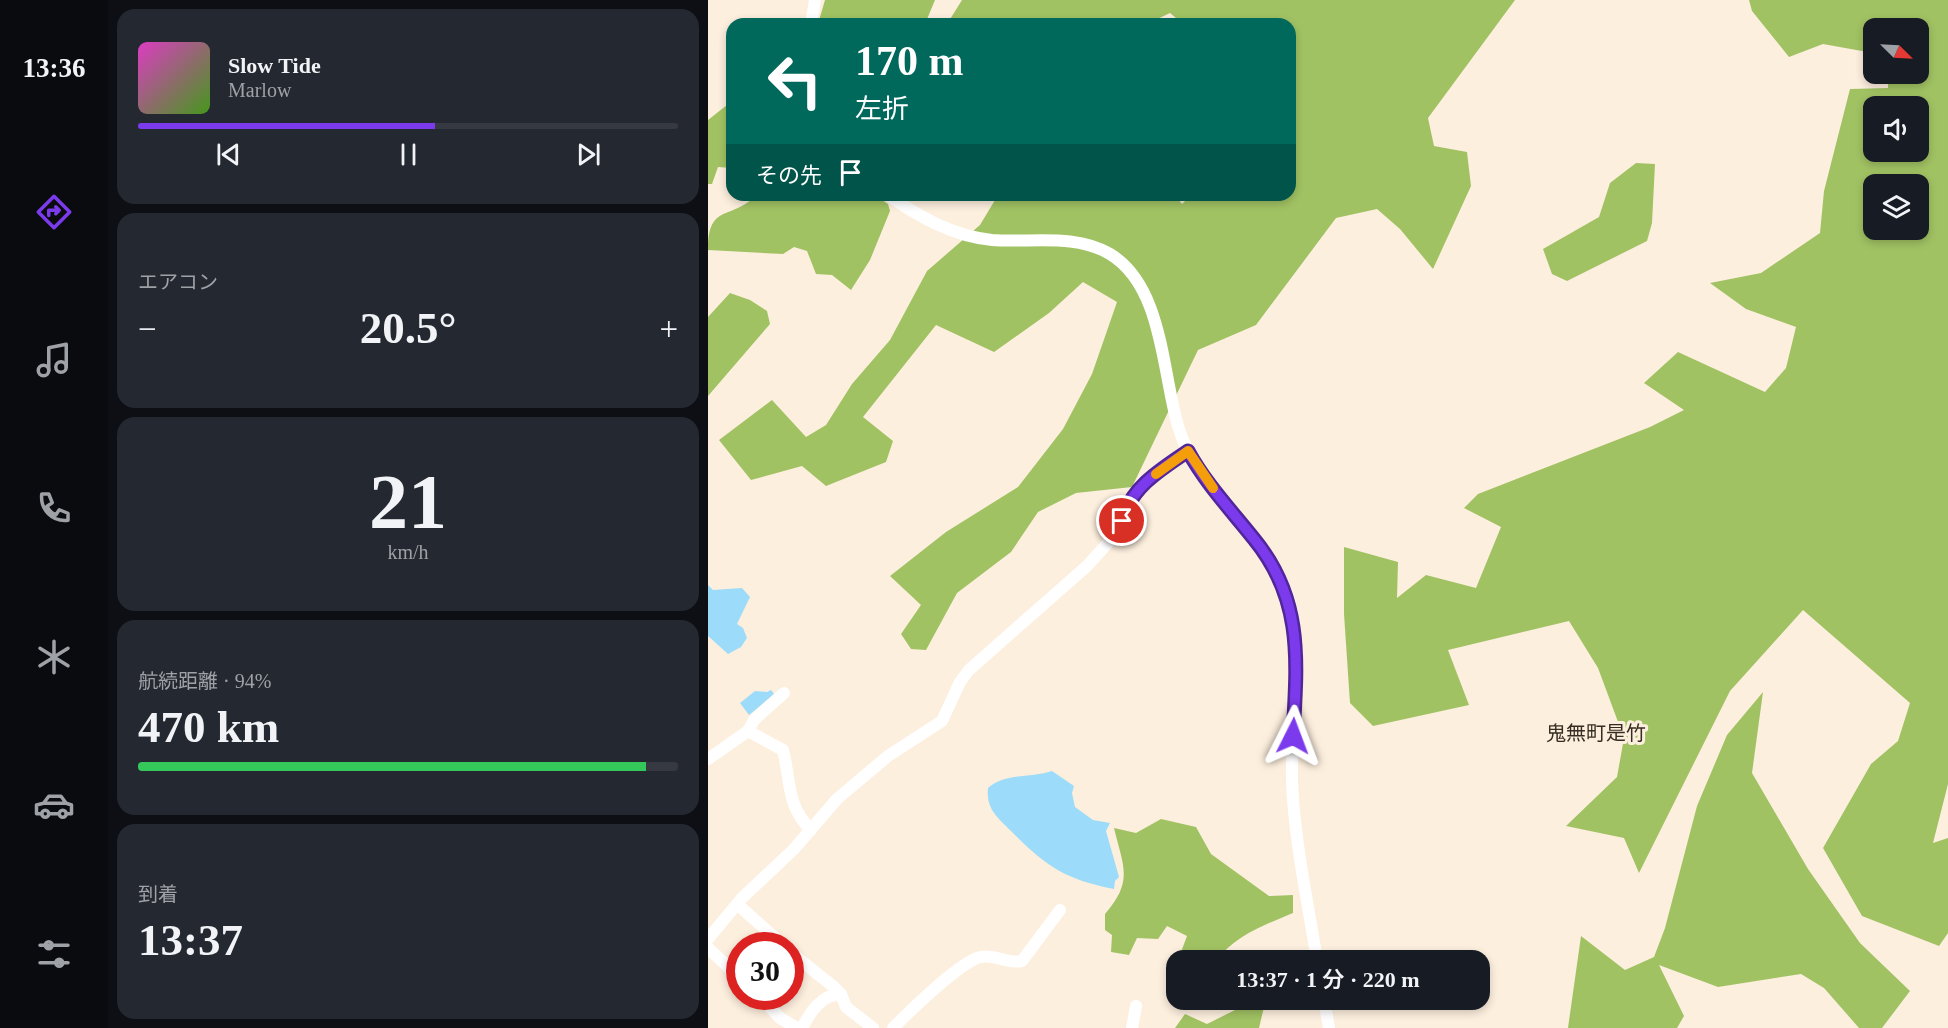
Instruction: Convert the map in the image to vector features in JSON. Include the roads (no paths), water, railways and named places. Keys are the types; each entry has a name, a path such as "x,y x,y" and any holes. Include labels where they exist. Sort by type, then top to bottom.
{"street":[{"path":"812,18 816,0"},
{"path":"896,201 917,216 965,235 990,240 1086,243 1109,253 1125,265 1143,289 1152,313 1178,427 1188,451 1233,515 1272,563 1287,595 1294,622 1296,672 1292,782 1316,950"},
{"path":"708,939 737,904 811,830 837,799 888,756 942,721 960,682 969,670 1087,566 1115,535 1130,498 1166,465 1188,451"},
{"path":"708,759 748,731 754,720 784,693"},
{"path":"748,731 783,750 791,799 798,817 811,830"},
{"path":"737,904 768,932"},
{"path":"893,1028 927,994 976,957 988,956 1013,963 1022,961 1060,909"},
{"path":"708,948 726,965"},
{"path":"804,964 841,994 846,1007 873,1028"},
{"path":"802,1028 818,1004 830,995 841,994"},
{"path":"1132,1028 1136,1006"},
{"path":"772,1010 780,1018 797,1028"},
{"path":"1326,1010 1329,1028"}],"water":[{"path":"708,585 713,590 742,588 750,597 737,624 743,628 747,638 741,647 728,654 708,636"},
{"path":"771,690 774,694 749,715 740,703 755,691"},
{"path":"1052,771 1074,786 1072,793 1075,807 1093,820 1110,823 1106,831 1119,877 1115,881 1114,889 1082,881 1046,862 1001,821 991,807 988,788 994,783"}],"district":[{"name":"鬼無町是竹","path":"1596,733"}]}
